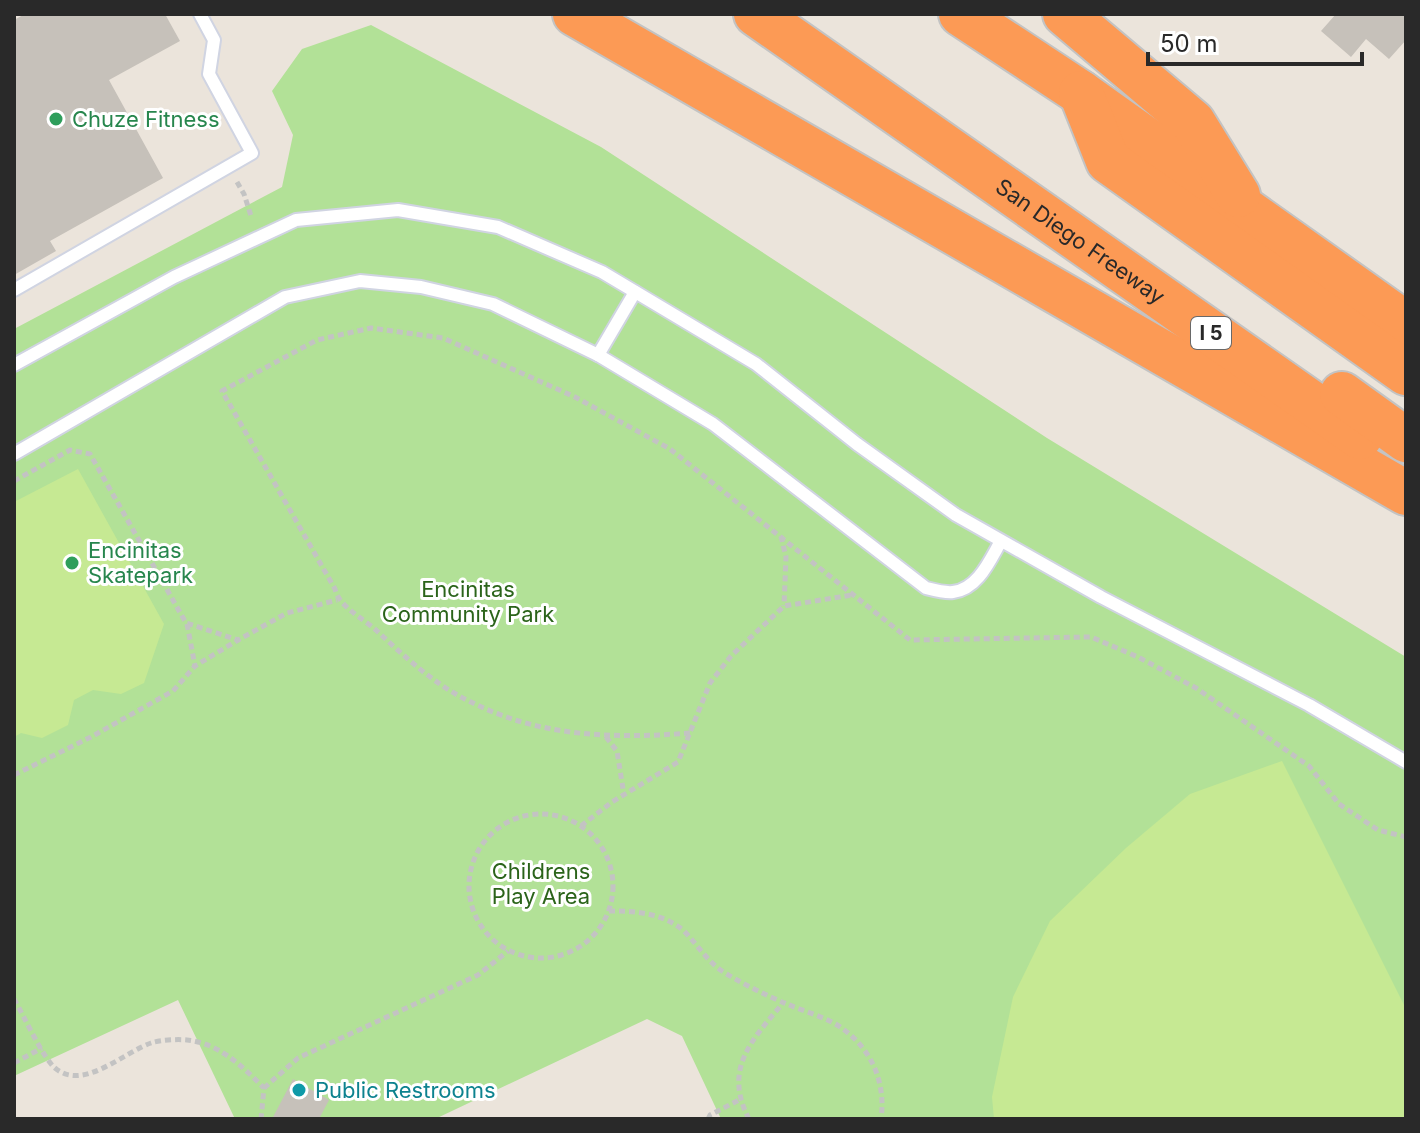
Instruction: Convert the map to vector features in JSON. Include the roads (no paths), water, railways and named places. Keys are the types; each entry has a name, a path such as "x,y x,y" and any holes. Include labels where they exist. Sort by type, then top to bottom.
{"highway":[{"path":"575,14 1406,493"},
{"name":"San Diego Freeway","path":"756,14 1406,469"},
{"path":"961,14 1081,93 1406,324"},
{"path":"1065,14 1193,122 1248,210"},
{"path":"1081,93 1108,161 1406,373"},
{"path":"1016,197 1080,206 1406,440"}],"lane":[{"path":"14,290 252,153 209,74 214,40 200,14"},
{"path":"14,365 174,277 296,220 398,210 498,227 602,272 756,364 857,444 956,515 1101,597 1309,705 1406,762"},
{"path":"14,454 285,297 360,281 421,287 493,304 598,355 713,424 926,588 952,592 969,587 984,571 1001,541"},
{"path":"598,355 635,292"}],"place":[{"name":"Chuze Fitness","path":"56,119"},
{"name":"Encinitas Skatepark","path":"72,563"},
{"name":"Public Restrooms","path":"299,1090"}],"park label":[{"name":"Encinitas Community Park","path":"468,602"},
{"name":"Childrens Play Area","path":"541,884"}]}
